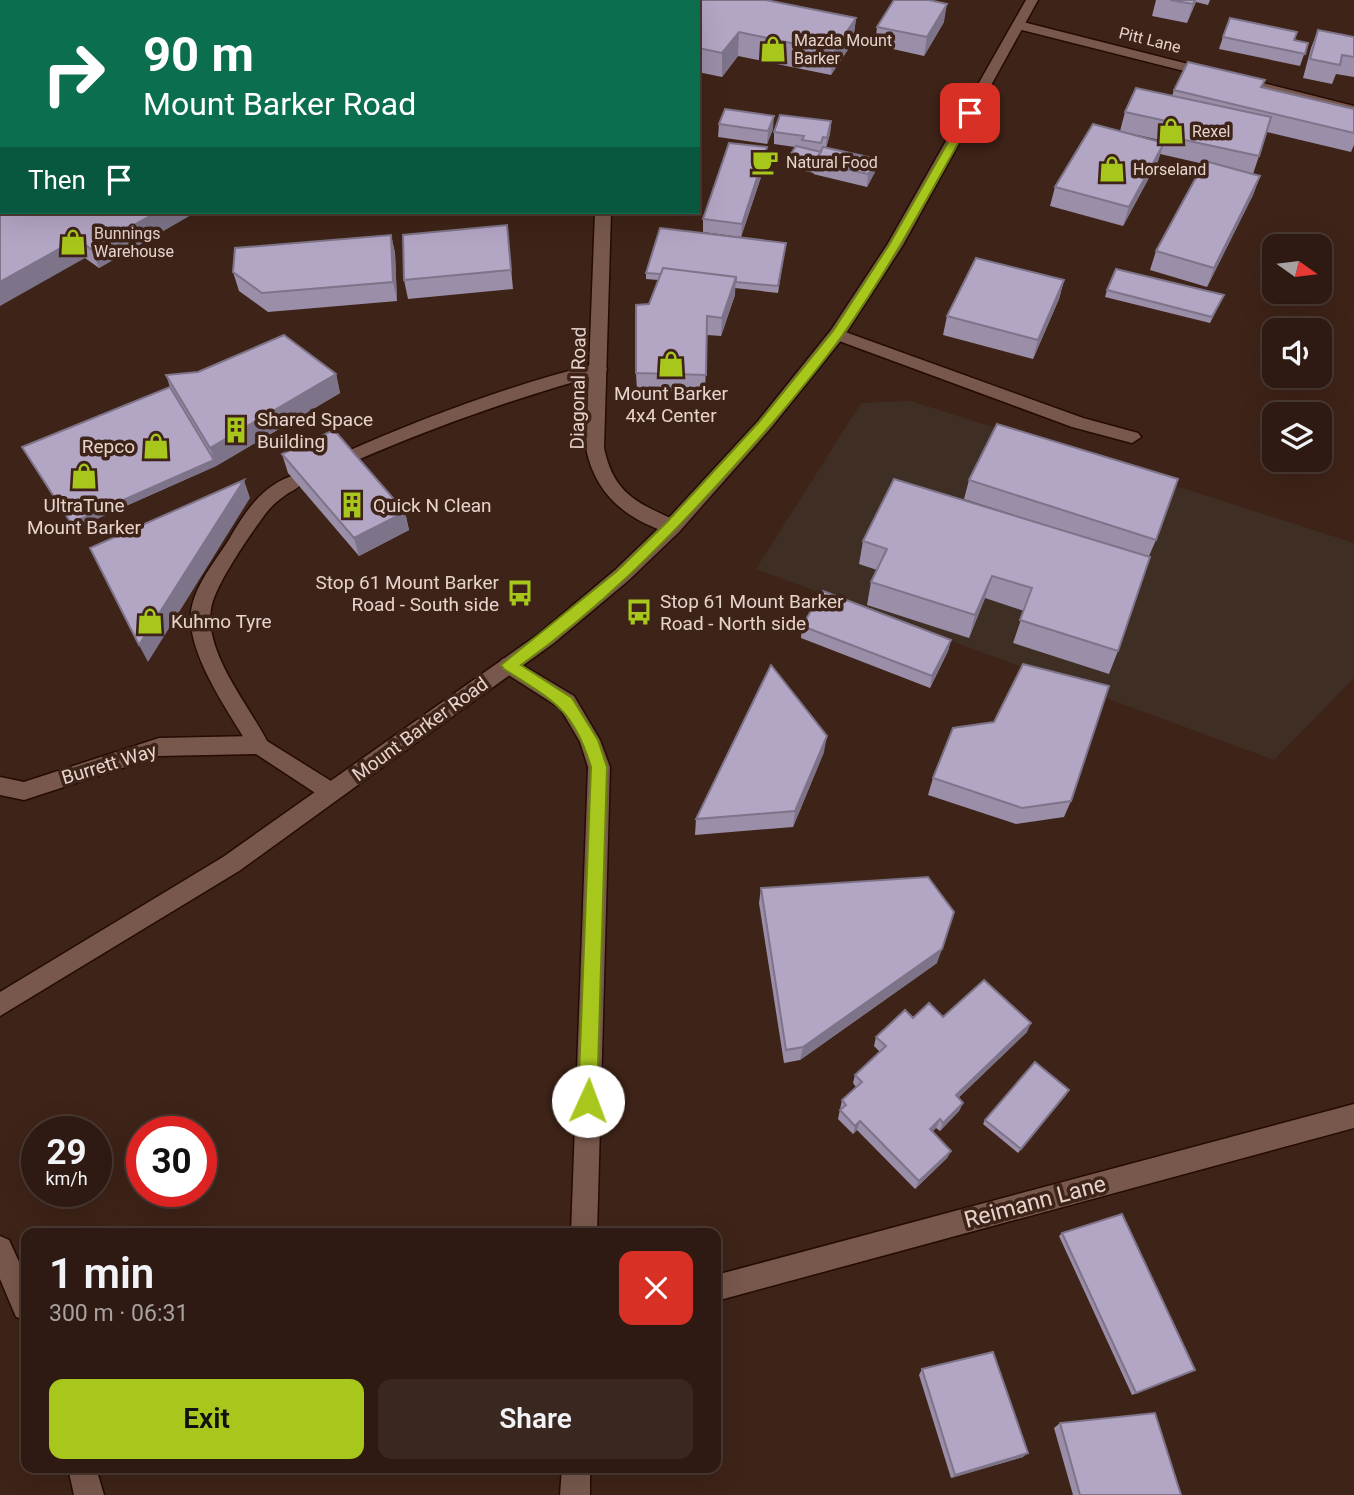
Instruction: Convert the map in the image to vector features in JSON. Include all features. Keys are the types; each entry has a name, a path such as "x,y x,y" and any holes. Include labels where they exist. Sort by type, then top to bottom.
{"street":[{"name":"Mount Barker Road","path":"0,1005 232,864 547,638 603,591 671,527 764,425 837,334 895,245 1032,0"},
{"name":"Pitt Lane","path":"1019,25 1354,110"},
{"name":"Diagonal Road","path":"603,214 595,448 602,476 618,496 671,527"},
{"path":"837,334 1078,422 1132,437"},
{"path":"347,458 399,435 542,382 598,369"},
{"path":"295,481 279,488 257,511 212,583 201,608 201,632 259,745 331,792"},
{"path":"509,665 567,702 590,740 599,767 584,1228"},
{"name":"Burrett Way","path":"0,786 24,791 159,747 259,745"},
{"name":"Reimann Lane","path":"721,1287 1354,1116"},
{"path":"0,1249 21,1296"},
{"path":"83,1473 89,1495"},
{"path":"575,1495 576,1473"}],"shaded area":[{"path":"911,401 1354,543 1354,678 1274,760 756,569 861,403"}],"building":[{"path":"700,0 766,0 856,18 833,52 739,32 722,53 700,48"},
{"path":"894,0 929,0 947,4 927,37 877,27"},
{"path":"1170,0 1195,0 1193,4"},
{"path":"1230,18 1297,32 1294,40 1308,43 1305,54 1223,37"},
{"path":"1318,30 1354,37 1354,57 1342,55 1340,65 1310,59"},
{"path":"1188,62 1265,80 1261,87 1354,109 1354,133 1174,90"},
{"path":"1136,88 1271,117 1259,156 1166,136 1171,122 1125,112"},
{"path":"725,109 774,116 768,131 719,124"},
{"path":"780,115 831,121 827,138 823,137 821,143 802,140 804,136 774,132"},
{"path":"1093,124 1164,143 1129,207 1055,187"},
{"path":"729,143 767,147 742,224 703,219"},
{"path":"796,146 821,152 814,166 787,160"},
{"path":"823,147 877,159 868,174 815,162"},
{"path":"1205,161 1260,176 1214,268 1156,251"},
{"path":"0,214 153,214 91,249 77,239 0,282"},
{"path":"507,225 511,270 404,280 403,235"},
{"path":"660,228 786,243 778,286 736,282 736,277 663,268 661,274 646,273"},
{"path":"391,235 393,282 262,293 233,272 235,248"},
{"path":"976,258 1064,280 1038,340 947,316"},
{"name":"Mount Barker 4x4 Center","path":"663,268 736,277 722,318 707,316 706,375 636,373 636,305 649,304"},
{"path":"1116,269 1224,295 1212,317 1107,290"},
{"name":"Shared Space Building","path":"284,335 336,374 210,448 166,375 198,372"},
{"path":"170,387 214,460 71,523 22,447"},
{"path":"997,424 1178,479 1156,540 969,480"},
{"name":"Quick N Clean","path":"334,430 405,512 354,538 282,454"},
{"path":"894,479 1150,557 1118,651 1020,620 1032,588 992,576 975,615 871,582 887,549 863,541"},
{"name":"Kuhmo Tyre","path":"244,480 139,645 90,548"},
{"path":"823,591 951,640 932,676 802,626"},
{"path":"1023,664 1109,686 1071,801 1022,808 933,778 953,728 994,722"},
{"path":"771,665 827,736 795,811 696,819"},
{"path":"928,877 954,912 942,949 803,1047 786,1050 761,888"},
{"path":"984,980 1031,1023 956,1095 963,1103 943,1123 940,1119 930,1129 951,1151 919,1181 860,1121 855,1126 840,1110 846,1105 842,1100 862,1082 855,1075 886,1046 876,1037 905,1010 913,1018 929,1003 943,1017"},
{"path":"1035,1062 1069,1090 1021,1149 985,1120"},
{"path":"1122,1214 1195,1370 1136,1393 1062,1233"},
{"path":"993,1352 1028,1453 955,1475 922,1369"},
{"path":"1155,1413 1181,1495 1080,1495 1060,1423"}],"place":[{"name":"Mazda Mount Barker","path":"773,49"},
{"name":"Rexel","path":"1171,131"},
{"name":"Natural Food","path":"765,162"},
{"name":"Horseland","path":"1112,169"},
{"name":"Bunnings Warehouse","path":"73,242"},
{"name":"Mount Barker 4x4 Center","path":"671,364"},
{"name":"Shared Space Building","path":"236,430"},
{"name":"Repco","path":"156,446"},
{"name":"UltraTune Mount Barker","path":"84,476"},
{"name":"Quick N Clean","path":"352,505"},
{"name":"Stop 61 Mount Barker Road - South side","path":"520,593"},
{"name":"Stop 61 Mount Barker Road - North side","path":"639,612"},
{"name":"Kuhmo Tyre","path":"150,621"}],"route":[{"path":"588,1101 599,767 590,740 567,702 509,665 547,638 622,575 671,527 764,425 837,334 895,245 970,113"}]}
